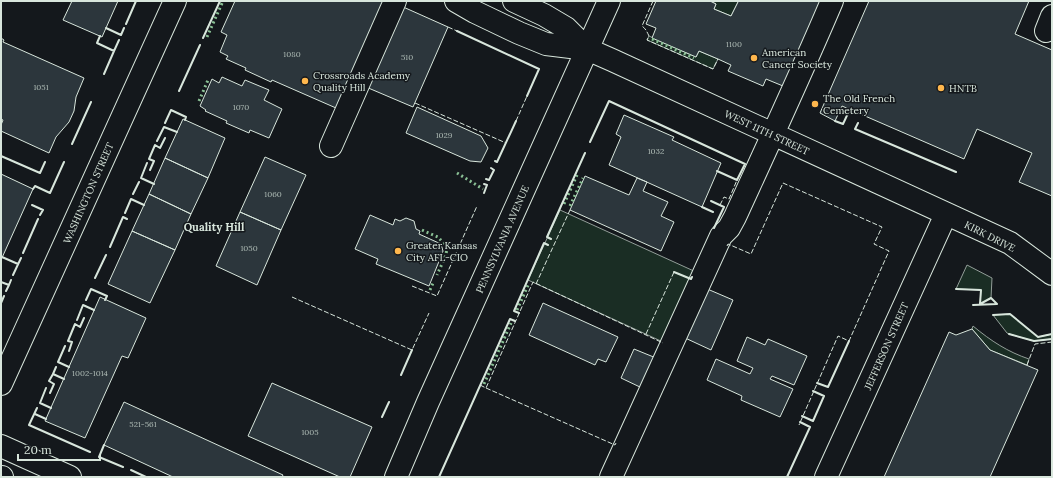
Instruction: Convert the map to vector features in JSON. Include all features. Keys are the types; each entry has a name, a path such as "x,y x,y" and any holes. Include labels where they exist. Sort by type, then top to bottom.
{"street":[{"name":"WASHINGTON STREET","path":"1,384 176,1"},
{"path":"331,146 395,1"},
{"name":"WEST 11TH STREET","path":"456,1 507,27 546,44 587,49 946,214"},
{"name":"WEST 11TH STREET","path":"514,1 544,15 566,28 587,49"},
{"name":"PENNSYLVANIA AVENUE","path":"396,477 428,402 609,1"},
{"path":"611,477 721,236 729,228 736,217 832,1"},
{"name":"KIRK DRIVE","path":"946,214 1010,243 1052,274"},
{"name":"JEFFERSON STREET","path":"826,477 946,214"},
{"path":"1,446 70,477"}],"green space":[{"path":"710,1 738,2 731,16 714,9 716,4"},
{"path":"649,36 696,57 699,51 718,59 713,69 647,40"},
{"path":"560,210 696,272 663,342 528,280"},
{"path":"967,265 992,278 991,298 980,304 981,290 956,289"},
{"path":"1010,314 1038,337 1052,334 1052,339 1034,341 1007,333 993,315"},
{"path":"973,326 1000,346 1029,359 1027,365 990,350 972,329"}],"building":[{"path":"72,1 118,1 102,37 63,20"},
{"name":"Crossroads Academy Quality Hill","path":"235,1 386,1 336,108 272,80 271,82 226,59 228,56 220,52 227,35 221,32"},
{"path":"656,1 710,1 716,4 714,9 731,16 738,2 737,1 821,1 783,86 766,79 763,86 728,71 731,65 718,59 699,51 696,57 652,38 656,28 646,24"},
{"name":"HNTB","path":"869,1 1029,1 1015,34 1052,50 1052,196 1019,182 1032,153 977,129 964,159 842,106 835,121 820,113"},
{"path":"401,6 448,27 413,107 366,87"},
{"path":"1,38 4,40 3,42 84,78 76,97 74,111 69,122 56,137 49,153 1,131 3,120 1,119"},
{"path":"222,77 242,86 245,80 269,90 264,100 282,109 269,138 250,130 249,133 226,123 227,121 205,111 206,110 200,106 212,79 219,83"},
{"path":"417,107 481,136 488,148 481,162 470,161 406,133"},
{"path":"624,115 674,137 672,140 721,163 702,207 609,165 621,137 616,134"},
{"path":"183,119 225,138 208,178 165,158"},
{"path":"265,157 306,175 281,230 240,212"},
{"path":"165,158 208,178 191,214 149,194"},
{"path":"1,174 33,189 1,260"},
{"path":"585,176 629,195 637,178 647,182 643,191 668,202 661,216 674,222 661,251 570,210"},
{"path":"149,194 191,214 175,250 132,231"},
{"path":"240,212 281,230 257,285 216,266"},
{"path":"370,215 393,225 395,219 400,221 406,218 414,221 416,229 420,231 419,234 441,244 443,251 429,286 376,264 378,259 355,249"},
{"path":"132,231 175,250 150,303 108,284"},
{"path":"705,288 733,300 711,350 683,337"},
{"path":"100,297 146,318 128,358 122,356 85,438 45,421"},
{"path":"543,303 618,337 606,362 598,359 595,365 529,335"},
{"path":"972,329 990,350 1038,370 990,477 884,477 949,332 956,335"},
{"path":"747,337 765,345 768,339 807,356 794,385 772,376 770,379 793,389 780,417 741,400 742,396 707,380 716,359 750,374 753,368 737,361"},
{"path":"634,349 656,358 642,388 621,378"},
{"path":"272,383 372,427 350,477 340,477 248,436"},
{"path":"124,402 283,475 282,477 173,477 104,445"}],"hedge":[{"path":"207,37 223,1"},
{"path":"652,39 694,58"},
{"path":"199,101 208,80"},
{"path":"457,173 483,189"},
{"path":"564,204 577,175"},
{"path":"570,206 583,178"},
{"path":"422,230 438,237 447,247 446,255 437,275"},
{"path":"430,290 433,283"},
{"path":"517,310 529,283"},
{"path":"484,384 511,323"}],"fence":[{"path":"653,1 642,26 649,36 647,40 713,69 718,59"},
{"path":"448,27 457,31"},
{"path":"516,121 527,96"},
{"path":"415,103 506,143"},
{"path":"720,205 724,197 729,199 737,180"},
{"path":"727,246 728,244 751,254 783,183 882,227 874,244 889,251 849,341 838,336 799,425"},
{"path":"412,286 437,296 477,206"},
{"path":"536,284 570,210"},
{"path":"646,334 674,272"},
{"path":"480,385 486,388 533,282 663,343"},
{"path":"292,297 412,350 429,313"},
{"path":"1027,365 1035,344 1052,342"},
{"path":"486,388 615,445 616,443"}],"wall":[{"path":"126,24 136,1"},
{"path":"203,38 220,1"},
{"path":"106,28 121,35 124,28"},
{"path":"457,31 539,69 527,96"},
{"path":"100,36 97,43 114,51 119,40"},
{"path":"179,91 200,45"},
{"path":"104,74 114,51"},
{"path":"590,142 609,101 745,164 737,180 717,171"},
{"path":"72,144 91,102"},
{"path":"835,121 843,124 850,109"},
{"path":"165,123 171,110 186,117 185,120"},
{"path":"495,161 497,162 516,121"},
{"path":"858,123 855,129 956,172"},
{"path":"157,141 164,127 177,132"},
{"path":"150,170 154,161 149,159 155,145 160,148 165,138"},
{"path":"551,239 547,237 585,153"},
{"path":"1,156 40,173 45,162"},
{"path":"33,189 35,186 50,193 64,162"},
{"path":"147,163 141,178 154,184"},
{"path":"486,179 489,180 494,170 491,168"},
{"path":"133,194 139,182"},
{"path":"484,184 487,185 484,193"},
{"path":"125,213 131,199 144,205"},
{"path":"711,201 724,207 714,228"},
{"path":"32,205 43,210 40,215"},
{"path":"702,207 713,212"},
{"path":"110,247 123,217 127,219"},
{"path":"23,253 38,219"},
{"path":"519,313 514,311 544,243 548,245"},
{"path":"95,278 106,255"},
{"path":"2,257 18,264"},
{"path":"13,275 21,258"},
{"path":"674,272 691,279 692,277"},
{"path":"9,285 11,280"},
{"path":"1,282 9,285 6,291"},
{"path":"86,300 91,289 107,296 105,300"},
{"path":"956,289 981,290 980,304 991,298 997,304 973,305"},
{"path":"1,303 4,296"},
{"path":"77,320 83,305 94,310"},
{"path":"993,315 1010,314 1038,337 1052,334"},
{"path":"69,351 72,342 68,341 75,324 80,327 84,318"},
{"path":"439,477 510,319 515,321"},
{"path":"1009,334 1034,341 1052,339"},
{"path":"817,383 828,387 849,341"},
{"path":"65,346 58,362 69,367"},
{"path":"401,375 412,350"},
{"path":"53,374 56,367"},
{"path":"50,393 54,384 49,381 53,374 64,379"},
{"path":"46,388 40,403 51,408"},
{"path":"802,416 813,421 824,396 813,391"},
{"path":"382,417 389,402"},
{"path":"37,408 29,425 90,452"},
{"path":"35,414 46,419"},
{"path":"787,477 810,427 800,422"},
{"path":"104,445 99,457 123,467"},
{"path":"131,470 146,477"}],"place":[{"name":"American Cancer Society","path":"754,58"},
{"name":"Crossroads Academy Quality Hill","path":"305,81"},
{"name":"HNTB","path":"941,88"},
{"name":"The Old French Cemetery","path":"815,104"},
{"name":"Greater Kansas City AFL-CIO","path":"398,251"}],"district":[{"name":"Quality Hill","path":"214,227"}]}
